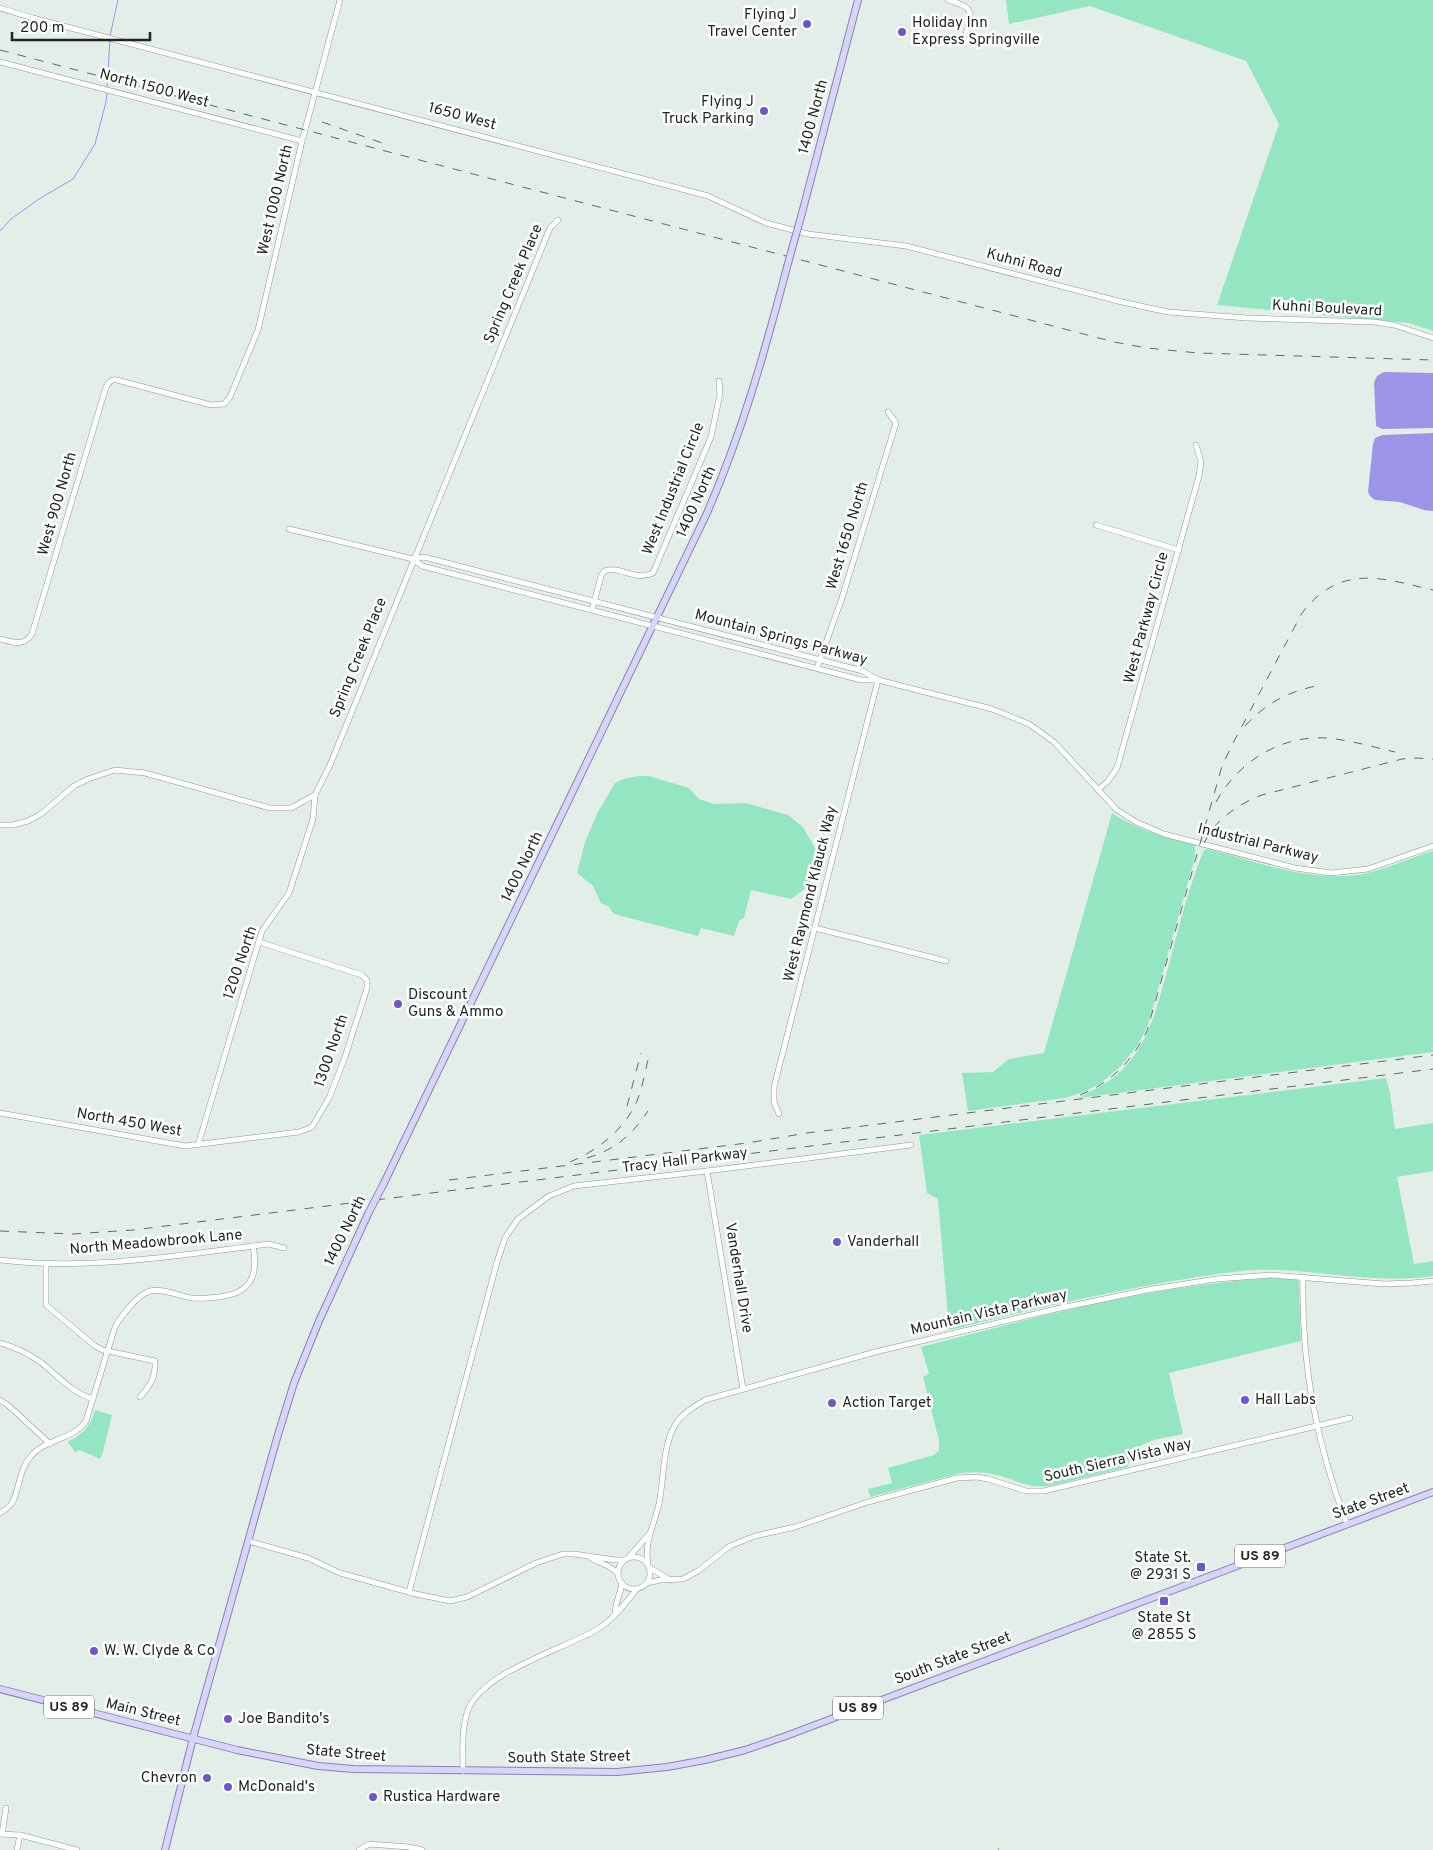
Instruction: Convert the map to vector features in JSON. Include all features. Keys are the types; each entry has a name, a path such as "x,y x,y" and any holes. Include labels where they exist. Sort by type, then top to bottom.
{"main road":[{"name":"1400 North","path":"165,1850 192,1738 294,1383 330,1294 657,618 707,513 731,455 759,372 858,0"},
{"name":"State Street","path":"1317,1535 1433,1492"},
{"name":"South State Street","path":"500,1772 617,1772 667,1767 745,1750 1317,1535"},
{"name":"Main Street","path":"0,1689 192,1738"},
{"name":"State Street","path":"192,1738 251,1753 318,1766 363,1770 500,1772"}],"street":[{"name":"West 1000 North","path":"109,382 112,379 117,380 211,405 219,406 226,402 258,330 302,141 340,0"},
{"path":"948,0 964,4 968,8 971,20 966,34"},
{"name":"1650 West","path":"0,8 708,196 766,222 796,231"},
{"name":"North 1500 West","path":"0,62 302,141"},
{"name":"Spring Creek Place","path":"315,795 333,757 550,228 558,220"},
{"name":"Kuhni Road","path":"796,231 822,237 906,246 1168,312 1247,318"},
{"name":"Kuhni Boulevard","path":"1247,318 1374,322 1394,325 1433,338"},
{"name":"West Industrial Circle","path":"592,610 604,571 611,569 643,578 653,573 711,436 720,394 719,381"},
{"name":"West 900 North","path":"0,639 21,643 30,638 32,634 109,382"},
{"name":"West 1650 North","path":"817,668 853,563 896,423 888,412"},
{"name":"West Parkway Circle","path":"1098,790 1108,781 1117,768 1179,550 1200,469 1201,462 1196,445"},
{"path":"1096,526 1179,550"},
{"name":"Mountain Springs Parkway","path":"289,529 413,559 424,557 863,671 878,680"},
{"name":"Mountain Springs Parkway","path":"413,559 422,566 817,668 865,680 878,680"},
{"name":"Industrial Parkway","path":"878,680 992,709 1022,720 1054,742 1112,805 1136,822 1164,834 1312,871 1341,873 1368,869 1433,846"},
{"name":"West Raymond Klauck Way","path":"779,1114 774,1102 774,1087 878,680"},
{"path":"0,825 13,825 28,821 41,814 74,786 115,770 145,773 270,808 290,808 315,795"},
{"name":"1200 North","path":"198,1145 262,931 289,893 313,819 315,795"},
{"path":"815,928 946,961"},
{"name":"1300 North","path":"259,942 362,975 367,980 367,988 342,1065 326,1103 312,1127"},
{"name":"North 450 West","path":"0,1113 184,1146 299,1132 312,1127"},
{"name":"Tracy Hall Parkway","path":"409,1592 497,1262 505,1238 518,1220 549,1196 574,1186 707,1172 911,1145"},
{"name":"Vanderhall Drive","path":"707,1172 744,1389"},
{"name":"North Meadowbrook Lane","path":"0,1261 46,1264 104,1263 269,1244 284,1248"},
{"path":"0,1513 11,1504 23,1469 31,1456 50,1444 79,1430 86,1421 116,1324 120,1317 147,1292 159,1291 203,1299 232,1295 245,1289 249,1284 255,1264 253,1246"},
{"path":"46,1264 46,1305 95,1346 155,1362 156,1370 151,1385 140,1397"},
{"name":"Mountain Vista Parkway","path":"649,1566 647,1556 650,1533 658,1506 668,1441 676,1424 688,1411 705,1400 875,1352 1056,1309 1216,1278 1271,1275 1303,1276 1384,1284 1433,1281"},
{"path":"1303,1276 1302,1311 1305,1359 1317,1427 1325,1463 1347,1524"},
{"path":"0,1343 28,1354 40,1362 70,1389 93,1399"},
{"path":"0,1400 50,1444"},
{"name":"South Sierra Vista Way","path":"647,1583 683,1580 730,1546 742,1540 795,1527 868,1502 957,1478 982,1478 1026,1491 1044,1492 1350,1418"},
{"name":"Mountain Vista Parkway","path":"627,1559 650,1533"},
{"path":"248,1541 308,1558 340,1573 441,1600 467,1598 524,1568 550,1557 563,1554 596,1556 615,1560 640,1558 670,1580"},
{"path":"589,1557 595,1561 612,1566 618,1574 622,1584 620,1596 615,1606 615,1614"},
{"path":"618,1574 619,1569 627,1559"},
{"path":"622,1584 636,1590 642,1588 651,1575 649,1566"},
{"path":"463,1772 464,1725 469,1709 480,1691 507,1672 597,1629 621,1609 636,1590"},
{"path":"6,1808 1,1834 20,1835 77,1850"},
{"path":"17,1850 20,1835"},
{"path":"359,1850 369,1844 422,1850"}],"green space":[{"path":"1006,0 1433,0 1433,331 1409,323 1217,305 1279,124 1246,61 1090,6 1009,24"},
{"path":"649,776 689,788 699,799 714,804 746,803 788,815 803,827 819,855 809,886 791,899 751,890 744,918 739,921 734,936 701,928 698,936 614,914 608,906 601,903 593,886 577,873 585,842 598,812 615,783 623,779"},
{"path":"1112,813 1142,828 1195,845 1195,857 1148,1025 1138,1045 1120,1067 1101,1083 1084,1092 1065,1098 968,1111 962,1073 993,1072 1009,1059 1044,1053"},
{"path":"1208,849 1285,870 1324,876 1343,876 1372,872 1433,851 1433,1052 1079,1098 1106,1083 1121,1071 1131,1060 1146,1036 1160,996 1193,879 1204,850"},
{"path":"1386,1078 1395,1129 1433,1123 1433,1171 1397,1177 1414,1264 1433,1261 1433,1276 1389,1279 1277,1270 1231,1272 1108,1293 949,1329 938,1199 927,1193 919,1135"},
{"path":"1269,1278 1295,1279 1299,1281 1301,1341 1169,1373 1183,1434 1157,1439 1141,1446 1135,1451 1128,1467 1049,1486 1032,1486 988,1473 961,1473 870,1497 868,1489 892,1483 888,1468 934,1455 939,1450 939,1441 923,1377 929,1374 921,1347 1050,1314 1137,1295 1225,1282"},
{"path":"95,1410 112,1415 100,1459 80,1450 75,1452 68,1442 85,1429 91,1421"}],"shaded area":[{"path":"1384,372 1433,373 1433,428 1382,429 1376,426 1374,382 1377,376"},
{"path":"1433,433 1433,511 1400,502 1375,500 1370,496 1368,492 1375,438 1382,435"}],"waterway":[{"path":"110,36 118,0"},
{"path":"107,89 110,40"},
{"path":"0,231 11,219 39,199 73,179 95,144 107,93"}],"railway":[{"path":"0,50 1114,342 1147,348 1198,353 1433,360"},
{"path":"322,122 388,145"},
{"path":"1080,1095 1102,1084 1120,1069 1135,1052 1147,1031 1222,766 1302,613 1317,597 1332,587 1347,581 1363,578 1379,579 1433,590"},
{"path":"1245,726 1260,711 1277,700 1286,695 1316,686"},
{"path":"1216,802 1225,788 1248,763 1277,746 1293,741 1327,738 1395,752"},
{"path":"1204,843 1209,834 1228,813 1262,795 1402,759 1433,759"},
{"path":"627,1106 641,1053"},
{"path":"449,1180 747,1143 807,1133 1433,1055"},
{"path":"570,1162 600,1145 618,1130 625,1121 637,1101 649,1056"},
{"path":"0,1231 73,1234 133,1230 1433,1069"},
{"path":"587,1158 606,1151 622,1140 636,1127 648,1111"}],"place":[{"name":"Flying J Travel Center","path":"807,24"},
{"name":"Holiday Inn Express Springville","path":"902,32"},
{"name":"Flying J Truck Parking","path":"764,111"},
{"name":"Discount Guns & Ammo","path":"398,1004"},
{"name":"Vanderhall","path":"837,1242"},
{"name":"Hall Labs","path":"1245,1400"},
{"name":"Action Target","path":"832,1403"},
{"name":"State St. @ 2931 S","path":"1201,1567"},
{"name":"State St @ 2855 S","path":"1164,1601"},
{"name":"W. W. Clyde & Co","path":"94,1651"},
{"name":"Joe Bandito's","path":"228,1719"},
{"name":"Chevron","path":"207,1778"},
{"name":"McDonald's","path":"228,1787"},
{"name":"Rustica Hardware","path":"373,1797"}]}
